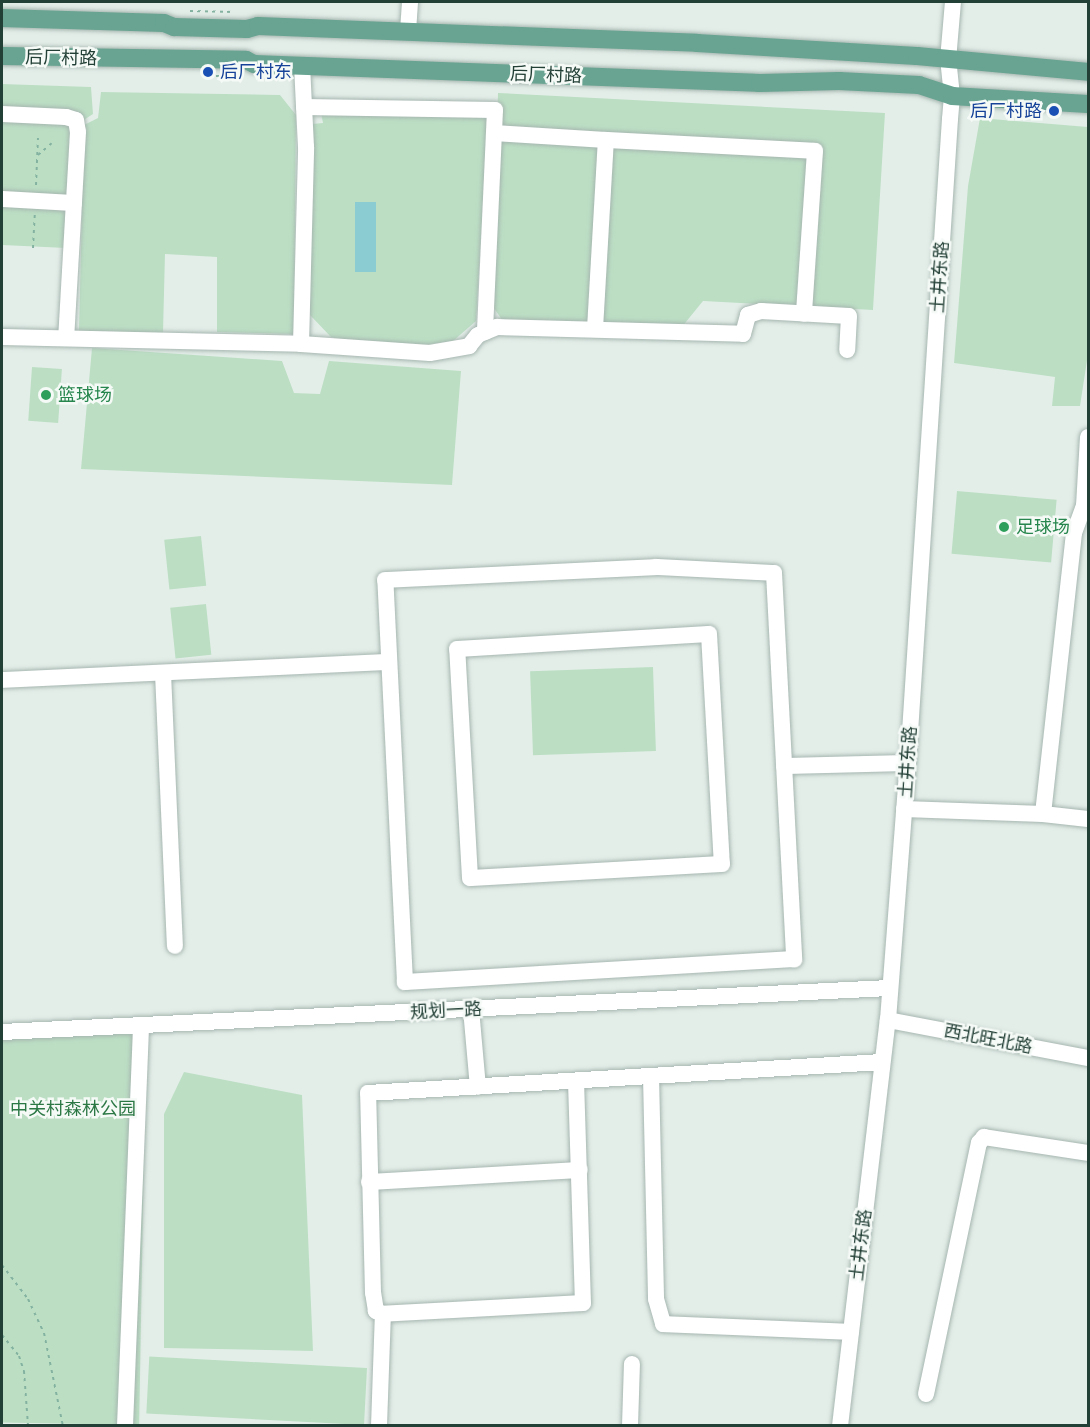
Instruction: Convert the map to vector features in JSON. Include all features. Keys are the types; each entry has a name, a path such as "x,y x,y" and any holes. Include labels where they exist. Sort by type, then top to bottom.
{"main road":[{"name":"后厂村路","path":"2,18 164,23 174,27 247,29 258,26 708,44 1089,72"},
{"name":"后厂村路","path":"2,56 246,60 254,64 760,83 839,81 919,86 952,96 1089,104"}],"street":[{"path":"408,31 410,2"},
{"name":"土井东路","path":"840,1425 888,1020 908,762 952,96 948,60 953,2"},
{"path":"302,66 306,147 302,344"},
{"path":"304,107 495,110 485,332"},
{"path":"2,114 66,117 76,120 78,132 66,338"},
{"path":"494,133 815,151 804,314"},
{"path":"594,329 606,140"},
{"path":"2,199 74,203"},
{"path":"2,337 302,344 430,353 469,346 478,335 497,327 743,334 748,315 761,311 849,316 847,350"},
{"path":"1043,814 1074,533 1086,507 1089,437"},
{"path":"656,567 774,573 784,766 794,959 405,982 385,580 656,567"},
{"path":"709,634 723,864 470,878 457,649 709,634"},
{"path":"2,680 389,662"},
{"path":"163,673 175,946"},
{"path":"784,766 908,762"},
{"path":"904,809 1043,814 1089,819"},
{"name":"规划一路","path":"2,1032 890,988"},
{"path":"471,1009 478,1087"},
{"name":"西北旺北路","path":"888,1020 1089,1058"},
{"path":"125,1425 141,1026"},
{"path":"576,1081 583,1303 383,1314 376,1311 373,1293 368,1093 882,1062"},
{"path":"651,1076 656,1299 663,1324 851,1332"},
{"path":"926,1394 979,1143 984,1137 1089,1153"},
{"path":"369,1182 580,1170"},
{"path":"379,1425 383,1314"},
{"path":"630,1425 632,1364"}],"path":[{"path":"38,155 52,143"},
{"path":"2,1265 28,1299 44,1333 63,1425"},
{"path":"2,1335 19,1356 24,1371 28,1425"}],"green space":[{"path":"2,84 91,87 93,114 73,127 66,248 2,245"},
{"path":"101,92 280,95 296,115 294,334 217,332 217,257 165,254 163,333 79,331 84,125 98,118"},
{"path":"498,93 885,113 873,310 703,301 681,328 503,321 491,304"},
{"path":"321,113 488,114 476,321 453,341 415,346 351,342 331,337 310,315 312,124 323,123"},
{"path":"980,118 1088,127 1088,354 1080,406 1052,406 1055,377 954,363 968,186"},
{"path":"92,348 282,361 294,393 320,394 329,361 461,371 452,485 81,469"},
{"name":"篮球场","path":"32,367 62,369 58,423 28,421"},
{"name":"足球场","path":"957,491 1057,500 1051,562 952,554"},
{"path":"201,536 206,586 169,590 164,540"},
{"path":"206,604 211,655 176,658 170,608"},
{"path":"653,667 656,751 533,755 530,671"},
{"name":"中关村森林公园","path":"2,1030 146,1033 139,1425 2,1423"},
{"path":"184,1072 302,1095 313,1351 164,1348 164,1114"},
{"path":"149,1357 367,1368 364,1425 146,1414"}],"water":[{"path":"355,202 376,202 376,272 355,272"}],"place":[{"name":"后厂村东","path":"208,72"},
{"name":"后厂村路","path":"1054,111"},
{"name":"篮球场","path":"46,395"},
{"name":"足球场","path":"1004,527"}]}
